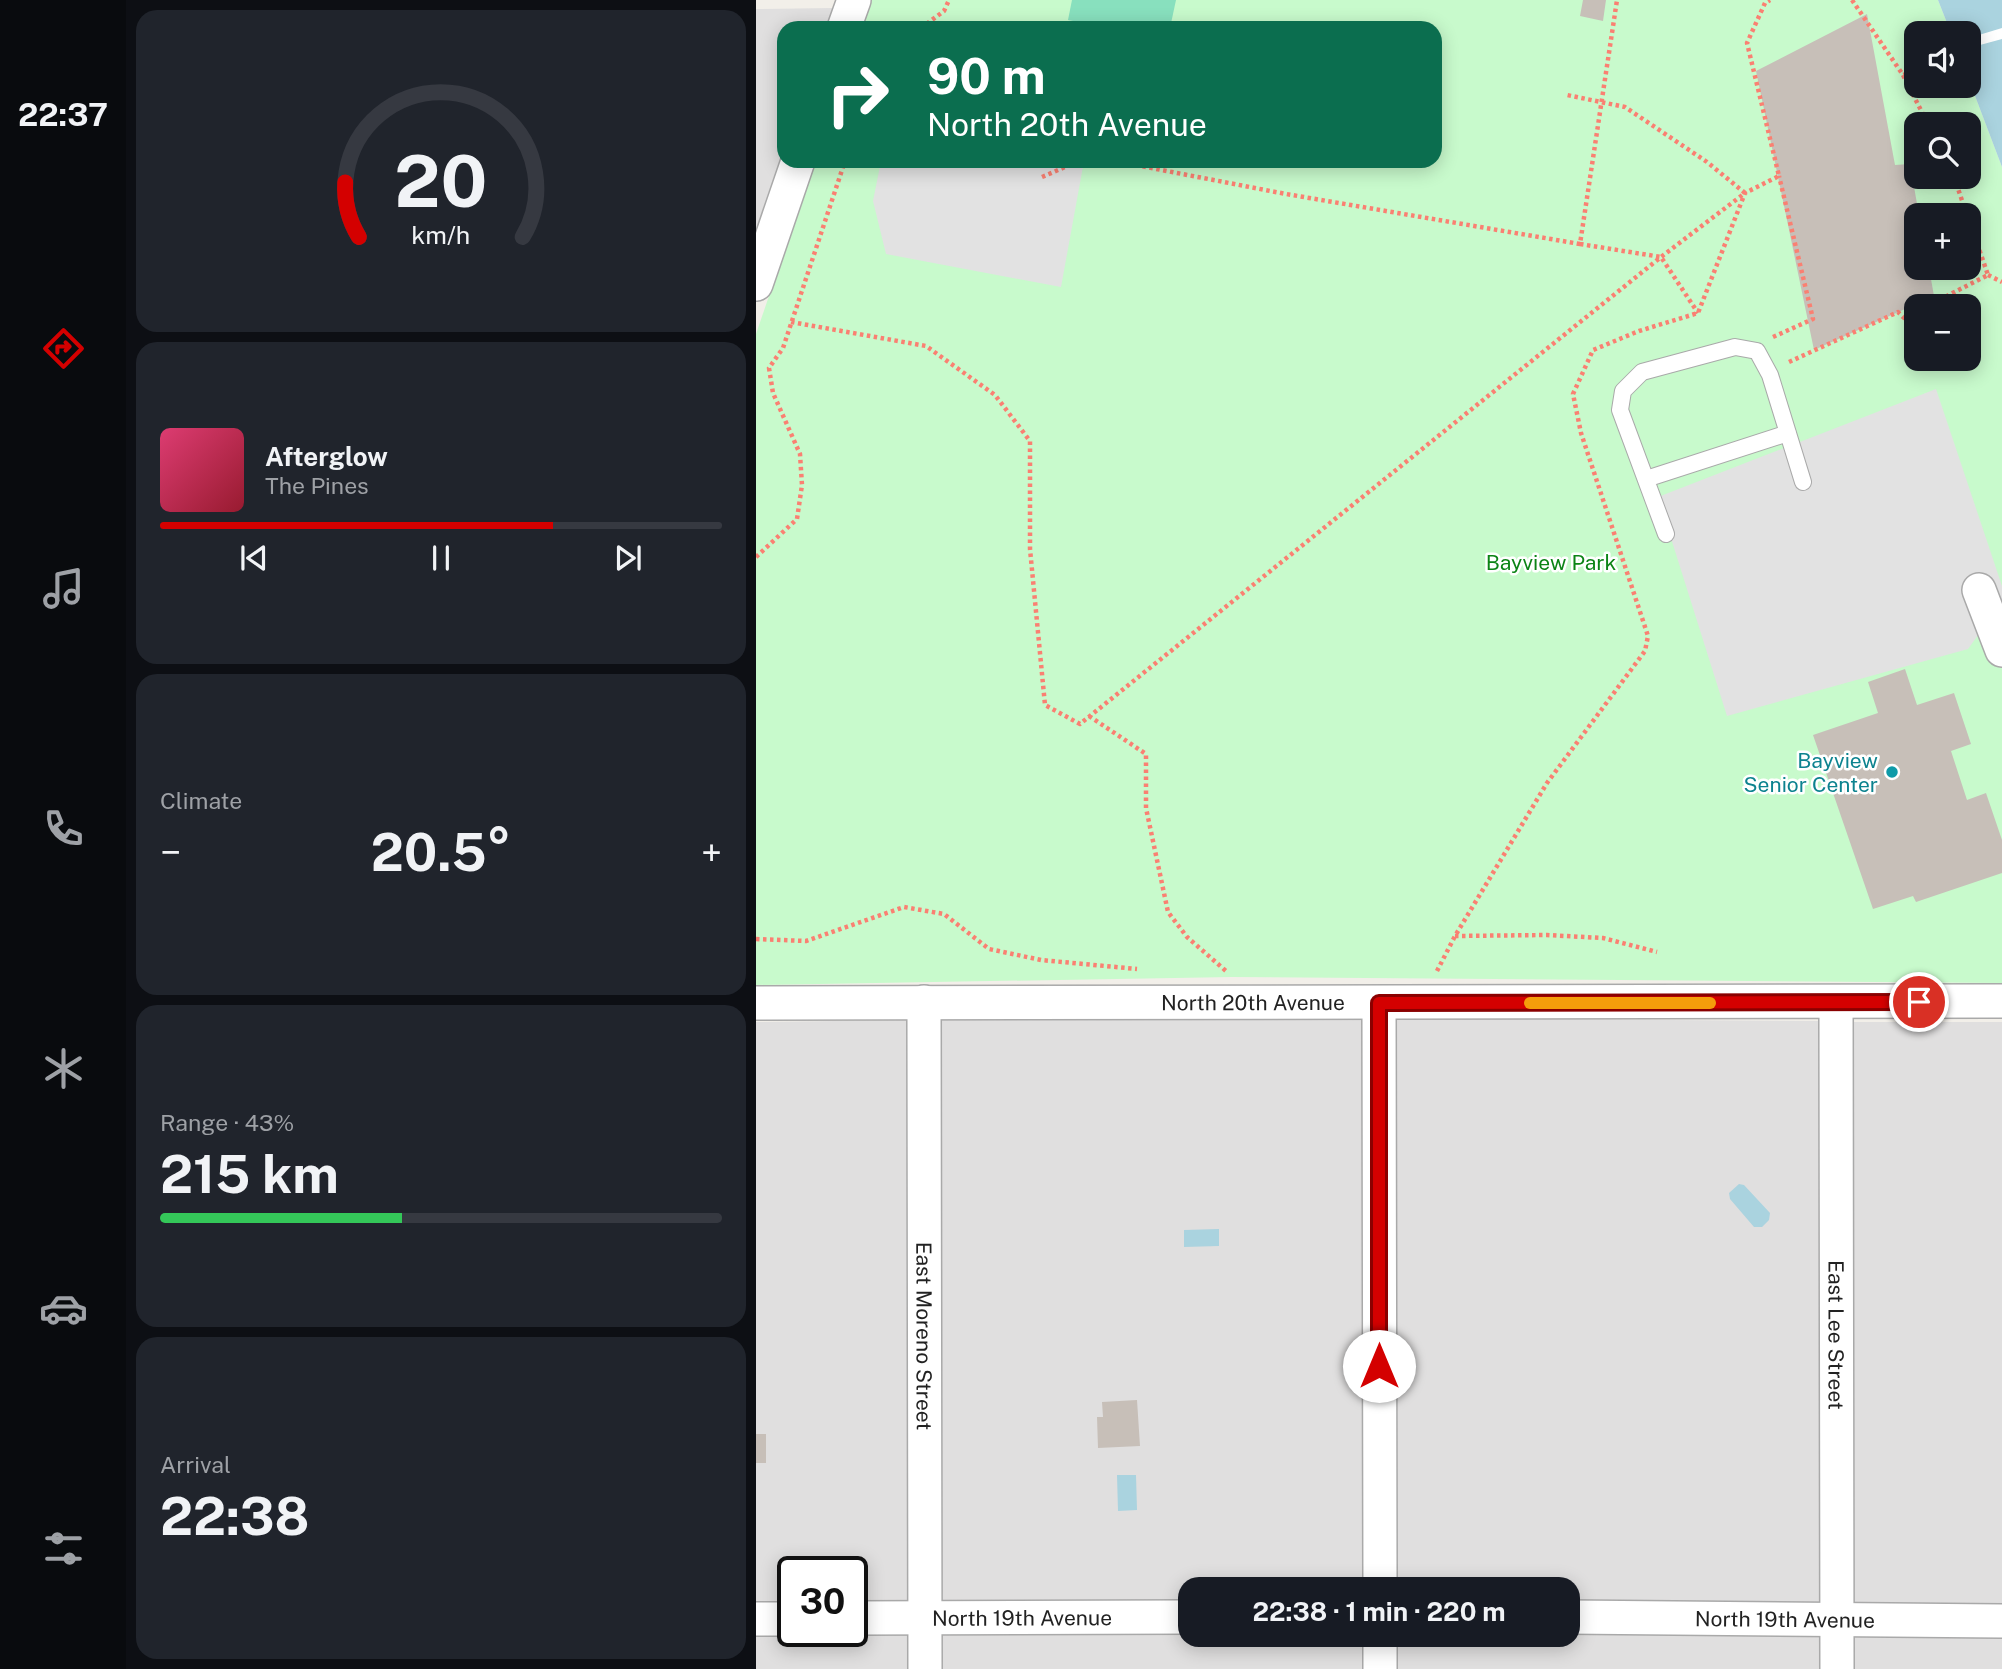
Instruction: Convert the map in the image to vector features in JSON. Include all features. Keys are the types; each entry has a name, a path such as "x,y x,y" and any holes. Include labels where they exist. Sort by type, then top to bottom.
{"street":[{"path":"846,21 854,0"},
{"path":"756,284 796,168"},
{"path":"1979,590 2002,650"},
{"name":"North 20th Avenue","path":"756,1003 2002,1001"},
{"name":"East Moreno Street","path":"924,1002 925,1669"},
{"path":"1379,1003 1380,1577"},
{"name":"East Lee Street","path":"1836,1003 1837,1669"},
{"name":"North 19th Avenue","path":"868,1618 1178,1617"},
{"name":"North 19th Avenue","path":"1580,1617 2002,1621"},
{"path":"756,1619 777,1619"},
{"path":"1380,1647 1380,1669"}],"lane":[{"path":"1666,534 1620,410 1623,391 1642,372 1735,346 1756,352 1770,375 1803,482"},
{"path":"1646,479 1788,433"}],"path":[{"path":"930,21 944,11 949,0"},
{"path":"1580,244 1617,0"},
{"path":"1770,0 1765,2 1747,43 1813,319 1772,337 1778,346"},
{"path":"1852,0 1903,75 1922,112"},
{"path":"1567,95 1625,107 1707,162 1745,193"},
{"path":"756,557 797,519 802,485 800,454 773,393 769,368 783,348 843,168"},
{"path":"1042,177 1063,168"},
{"path":"1152,168 1299,196 1661,257 1698,313"},
{"path":"791,322 926,346 995,395 1030,441 1030,548 1045,705 1080,724 1661,257 1745,193 1779,177"},
{"path":"1698,313 1745,193"},
{"path":"1981,255 1988,275 2002,282"},
{"path":"1951,294 1988,275"},
{"path":"1784,354 1790,363 1898,312 1904,318"},
{"path":"1437,1003 1436,974 1455,936 1547,783 1644,651 1648,636 1581,433 1573,394 1593,351 1639,331 1698,313"},
{"path":"1089,716 1146,754 1146,808 1168,912 1187,937 1232,977 1222,977"},
{"path":"756,939 806,941 904,907 944,914 989,948 1041,960 1139,969"},
{"path":"1455,936 1547,935 1603,938 1657,952"}],"shaded area":[{"path":"833,8 829,21 777,21 778,168 756,233 756,9"},
{"path":"880,168 1083,168 1061,287 886,254 873,201"},
{"path":"1936,389 2002,586 2002,602 1968,649 1727,716 1658,497"},
{"path":"1362,1018 1363,1577 1178,1577 1178,1602 942,1603 940,1020"},
{"path":"1395,1018 1819,1021 1820,1604 1580,1602 1580,1577 1396,1577"},
{"path":"907,1020 909,1604 868,1604 868,1556 777,1556 777,1604 756,1604 756,1022"},
{"path":"1852,1022 2002,1022 2002,1606 1853,1604"},
{"path":"1178,1631 1178,1647 1363,1647 1363,1669 942,1669 942,1632"},
{"path":"1580,1631 1820,1633 1821,1669 1396,1669 1396,1647 1580,1647"},
{"path":"868,1632 909,1632 909,1669 756,1669 756,1633 777,1633 777,1647 868,1647"},
{"path":"1854,1633 2002,1635 2002,1669 1854,1669"}],"green space":[{"name":"Bayview Park","path":"870,0 1938,0 1946,21 1904,21 1904,98 1976,98 2002,167 2002,983 1232,977 756,985 756,334 813,168 1442,168 1442,21 863,21"},
{"path":"1072,0 1176,0 1172,21 1068,20"}],"water":[{"path":"1938,0 2002,0 2002,167 1976,98 1981,98 1981,21 1946,21"},
{"path":"1739,1184 1744,1185 1770,1213 1769,1220 1762,1227 1754,1227 1730,1199 1729,1193"},
{"path":"1219,1229 1219,1246 1184,1247 1184,1230"},
{"path":"1117,1475 1136,1475 1137,1510 1118,1511"}],"pier":[{"path":"2002,28 2002,39 1981,45 1981,34"}],"building":[{"path":"1583,0 1606,0 1603,21 1580,16"},
{"path":"1867,14 1895,165 1904,164 1904,189 1914,189 1917,203 1904,203 1904,280 1931,280 1934,294 1904,294 1904,310 1814,350 1756,71"},
{"name":"Bayview Senior Center","path":"1905,669 1917,705 1954,693 1971,744 1951,751 1967,800 1986,793 2002,840 2002,873 1916,902 1913,896 1873,909 1813,735 1878,713 1868,682"},
{"path":"1137,1400 1140,1446 1098,1448 1097,1417 1103,1417 1102,1402"},
{"path":"756,1434 766,1434 766,1463 756,1463"}],"slow traffic":[{"path":"1530,1003 1710,1003"}],"place":[{"name":"Bayview Senior Center","path":"1892,772"}],"route":[{"path":"1379,1366 1379,1003 1919,1002"}]}
